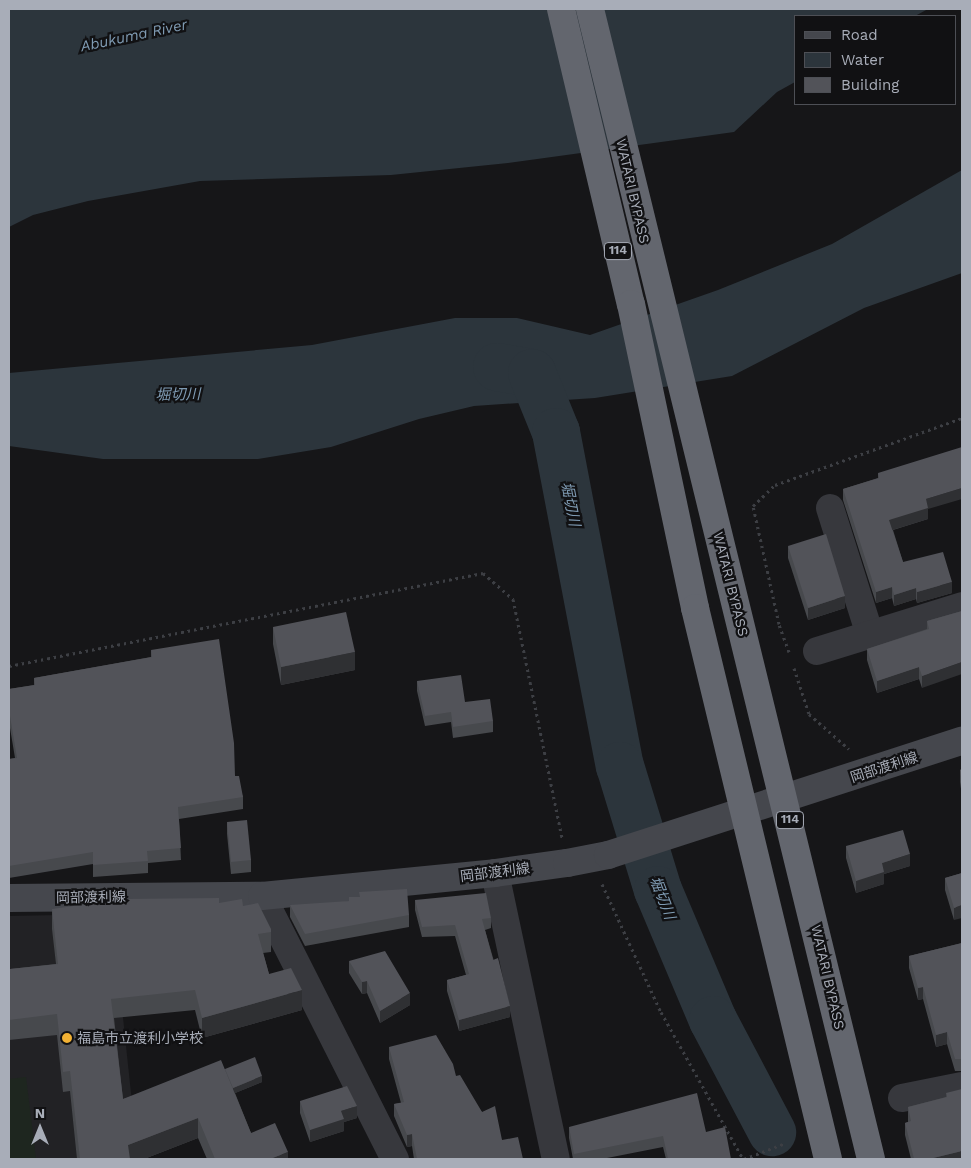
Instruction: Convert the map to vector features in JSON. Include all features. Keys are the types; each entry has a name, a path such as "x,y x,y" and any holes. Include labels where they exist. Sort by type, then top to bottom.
{"highway":[{"name":"WATARI BYPASS","path":"561,9 630,304 670,494 744,812 828,1159"},
{"name":"WATARI BYPASS","path":"590,9 785,799 871,1159"}],"main road":[{"name":"岡部渡利線","path":"9,898 262,896 495,873 588,859 744,812 962,741"}],"street":[{"path":"830,508 870,635"},
{"path":"817,651 962,606"},
{"path":"495,873 556,1159"},
{"path":"262,896 395,1159"},
{"path":"902,1098 962,1086"}],"path":[{"path":"9,666 483,573 513,599 588,859 661,1012 743,1159 783,1144"}],"shaded area":[{"name":"福島市立渡利小学校","path":"112,914 138,1159 9,1159 9,916"},
{"path":"26,1077 36,1159 9,1159 9,1079"}],"water":[{"name":"Abukuma River","path":"9,9 928,9 917,15 794,15 794,83 777,92 734,132 508,163 391,175 200,181 88,201 33,215 9,227"},
{"path":"962,170 962,273 864,308 732,376 595,398 474,406 419,419 331,447 258,459 103,459 9,446 9,373 312,345 455,318 517,318 590,335 718,290 832,244"}],"building":[{"path":"962,447 962,488 926,499 928,508 889,520 903,562 943,552 952,582 917,592 916,588 894,595 892,587 876,592 843,489 879,478 878,473"},
{"path":"826,534 845,596 808,608 788,546"},
{"path":"962,611 962,662 922,676 919,667 877,681 867,649 929,629 927,621"},
{"path":"346,612 355,652 281,667 273,627"},
{"path":"219,639 234,743 235,776 239,776 243,797 178,807 181,848 147,851 148,861 93,865 93,852 9,866 9,759 17,758 9,710 9,689 35,685 34,678 152,657 151,650"},
{"path":"461,675 465,702 490,699 493,721 453,727 451,712 425,716 417,681"},
{"path":"247,820 251,860 231,862 227,822"},
{"path":"903,830 910,854 882,863 884,872 856,881 846,846"},
{"path":"962,873 962,905 954,908 945,878"},
{"path":"407,889 409,915 305,934 290,905 349,901 349,897 360,897 359,892"},
{"path":"486,893 491,918 482,919 493,960 498,958 510,1006 459,1020 447,980 469,974 455,925 422,927 415,900"},
{"path":"219,898 219,903 242,899 243,906 258,903 271,929 271,932 258,934 269,974 291,968 302,990 202,1018 195,990 111,999 123,1099 221,1060 251,1133 275,1123 288,1152 270,1159 215,1159 198,1118 128,1145 130,1159 80,1159 70,1071 63,1072 57,1014 9,1020 9,962 10,969 58,964 52,909 124,899"},
{"path":"962,943 962,1059 955,1059 947,1032 936,1035 923,987 918,988 909,956"},
{"path":"385,951 410,993 380,1011 367,981 362,982 349,961"},
{"path":"436,1035 453,1064 456,1076 460,1075 482,1112 495,1106 502,1140 518,1137 523,1159 417,1159 412,1134 407,1135 394,1104 404,1102 389,1047"},
{"path":"255,1057 262,1076 233,1088 225,1069"},
{"path":"347,1086 357,1106 341,1111 344,1119 310,1130 300,1101"},
{"path":"962,1089 962,1151 929,1159 914,1159 905,1123 911,1121 908,1107 947,1097 946,1093"},
{"path":"697,1093 706,1132 725,1127 731,1159 668,1159 663,1136 574,1154 569,1127"}],"waterway":[{"name":"堀切川","path":"497,367 532,373 556,432 620,766 658,890 713,1020 772,1132"}],"place":[{"name":"福島市立渡利小学校","path":"67,1038"}]}
